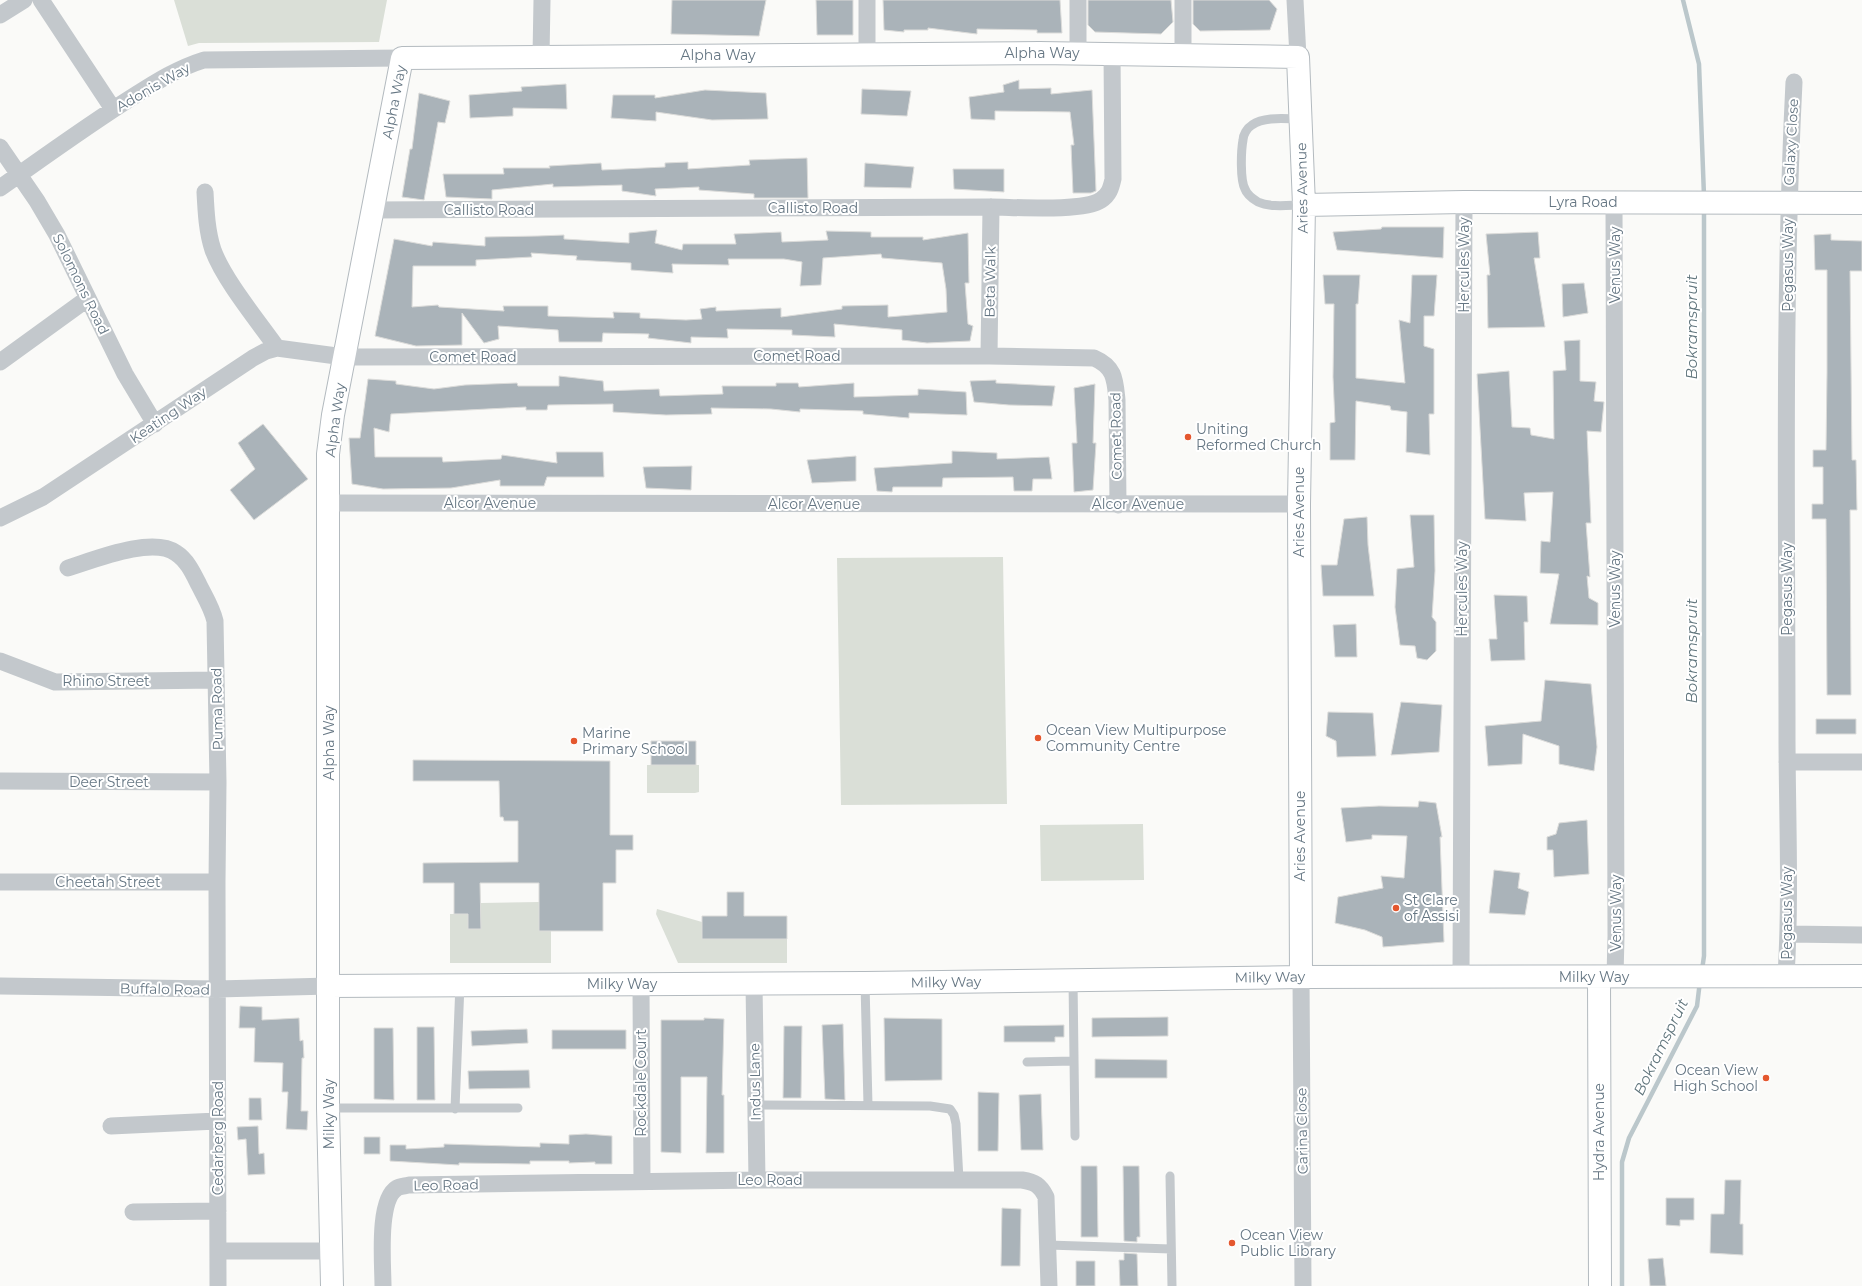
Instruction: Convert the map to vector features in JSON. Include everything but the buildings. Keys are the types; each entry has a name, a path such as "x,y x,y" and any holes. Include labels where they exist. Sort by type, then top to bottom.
{"street":[{"path":"0,15 24,0"},
{"path":"41,0 113,109"},
{"path":"541,56 542,0"},
{"path":"867,0 868,54"},
{"path":"1078,0 1078,53"},
{"path":"1183,0 1183,54"},
{"name":"Aries Avenue","path":"1295,0 1304,205 1299,504 1301,977"},
{"name":"Alpha Way","path":"330,986 328,503 330,442 344,357 374,210 402,58 1078,53 1298,57"},
{"name":"Callisto Road","path":"374,210 1085,206 1100,201 1107,195 1111,188 1113,179 1112,53"},
{"name":"Adonis Way","path":"0,188 113,109 168,76 204,60 402,58"},
{"name":"Galaxy Close","path":"1788,203 1794,82"},
{"name":"Solomons Road","path":"0,147 37,201 57,235 125,374 155,424"},
{"path":"205,192 209,233 214,251 226,275 277,348"},
{"name":"Lyra Road","path":"1304,205 1464,202 1862,203"},
{"name":"Hercules Way","path":"1461,977 1464,202"},
{"name":"Venus Way","path":"1607,977 1616,936 1614,202"},
{"name":"Pegasus Way","path":"1786,976 1788,934 1788,203"},
{"name":"Beta Walk","path":"989,356 991,207"},
{"path":"0,362 88,299"},
{"name":"Keating Way","path":"0,518 43,497 253,358 266,351 277,348 344,357"},
{"name":"Comet Road","path":"344,357 989,356 1094,358 1107,366 1112,372 1117,400 1118,505"},
{"name":"Alcor Avenue","path":"328,503 1299,504"},
{"name":"Puma Road","path":"68,568 120,552 155,546 166,548 177,553 191,569 212,610 216,634 218,782 216,882 217,989"},
{"name":"Rhino Street","path":"0,660 55,682 216,680"},
{"path":"1787,762 1862,762"},
{"name":"Deer Street","path":"0,782 218,782"},
{"name":"Cheetah Street","path":"0,882 216,882"},
{"path":"1788,934 1862,935"},
{"name":"Milky Way","path":"332,1286 328,1108 330,986 460,984 865,983 1301,977 1607,977 1714,975 1862,976"},
{"name":"Carina Close","path":"1301,977 1304,1286"},
{"name":"Hydra Avenue","path":"1600,1286 1607,977"},
{"name":"Rockdale Court","path":"640,984 642,1182"},
{"name":"Indus Lane","path":"754,984 757,1180"},
{"name":"Buffalo Road","path":"0,986 217,989 330,986"},
{"name":"Cedarberg Road","path":"217,989 218,1286"},
{"path":"111,1126 218,1121"},
{"name":"Leo Road","path":"383,1286 384,1212 390,1196 397,1187 427,1184 757,1180 1022,1180 1034,1182 1042,1188 1046,1197 1049,1286"},
{"path":"133,1212 218,1211"},
{"path":"218,1251 331,1251"}],"lane":[{"path":"1300,119 1260,121 1252,125 1246,131 1243,139 1243,183 1248,194 1258,202 1266,204 1304,205"},
{"path":"1073,980 1075,1136"},
{"path":"865,983 868,1105"},
{"path":"455,1109 460,984"},
{"path":"1027,1062 1074,1061"},
{"path":"755,1105 930,1106 950,1109 954,1115 956,1124 959,1180"},
{"path":"328,1108 518,1108"},
{"path":"1170,1176 1172,1286"},
{"path":"1048,1245 1171,1249"}],"shaded area":[{"path":"174,0 387,0 379,42 199,43 188,46"},
{"path":"1003,557 1007,804 841,805 837,558"},
{"path":"647,765 699,765 699,792 647,793"},
{"path":"1143,824 1144,880 1041,881 1040,825"},
{"path":"539,902 551,931 551,963 450,963 450,914 468,914 468,929 481,929 481,903"},
{"path":"657,909 702,922 703,939 787,939 787,963 678,963 656,914"}],"waterway":[{"name":"Bokramspruit","path":"1683,0 1699,64 1704,196"},
{"name":"Bokramspruit","path":"1702,970 1704,956 1704,208"},
{"name":"Bokramspruit","path":"1622,1286 1622,1162 1629,1138 1697,1006 1700,981"}],"place":[{"name":"Uniting Reformed Church","path":"1188,437"},
{"name":"Ocean View Multipurpose Community Centre","path":"1038,738"},
{"name":"Marine Primary School","path":"574,741"},
{"name":"St Clare of Assisi","path":"1396,908"},
{"name":"Ocean View High School","path":"1766,1078"},
{"name":"Ocean View Public Library","path":"1232,1243"}]}
